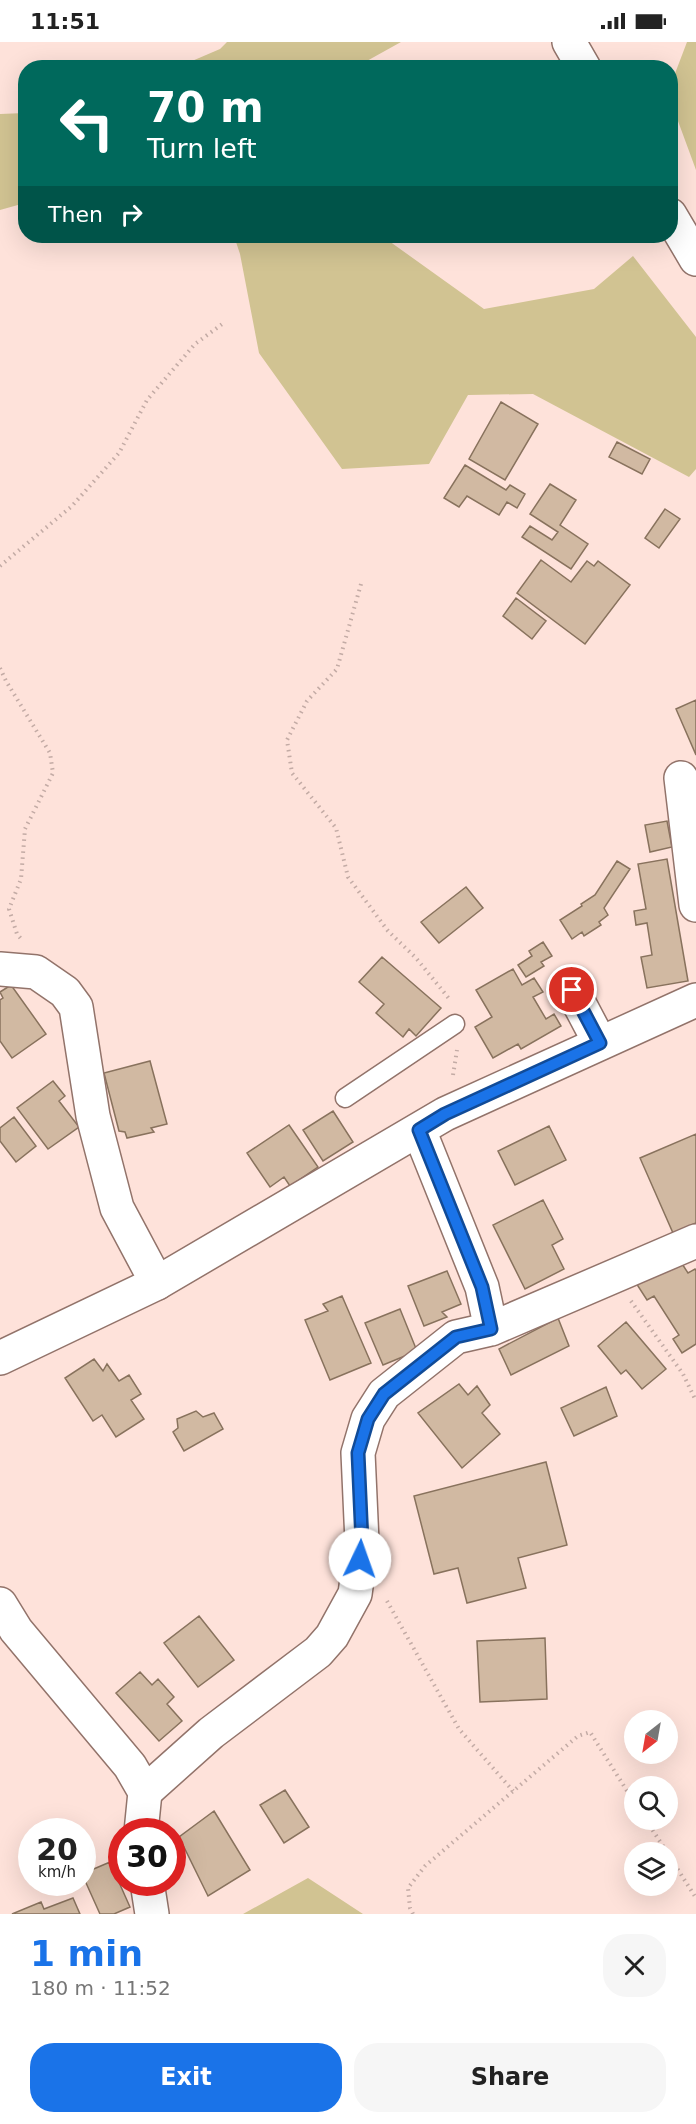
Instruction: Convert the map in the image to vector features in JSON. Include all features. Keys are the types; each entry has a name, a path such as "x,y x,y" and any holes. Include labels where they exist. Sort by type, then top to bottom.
{"street":[{"path":"569,42 579,60"},
{"path":"678,229 696,259"},
{"path":"681,778 696,905"},
{"path":"0,969 36,972 65,992 76,1007 93,1116 117,1208 157,1283"},
{"path":"572,990 600,1043"},
{"path":"0,1358 157,1283 432,1122 696,1000"},
{"path":"432,1122 482,1287 491,1329"},
{"path":"145,1792 211,1733 318,1652 332,1636 355,1594 362,1542 358,1453 368,1419 384,1394 456,1337 491,1329 696,1241"},
{"path":"5,1625 130,1766 145,1792 142,1818"},
{"path":"149,1896 152,1914"}],"lane":[{"path":"345,1098 455,1024"}],"path":[{"path":"0,566 72,506 119,453 147,400 195,344 225,322"},
{"path":"361,584 337,669 307,701 287,740 292,773 336,828 348,878 388,931 416,958 452,1002 457,1055 432,1122"},
{"path":"0,668 50,753 53,773 25,829 21,879 9,909 17,934 23,941"},
{"path":"613,1275 684,1374 696,1401"},
{"path":"386,1597 459,1730 513,1791"},
{"path":"413,1914 410,1908 408,1888 425,1866 578,1736 590,1732 624,1786"},
{"path":"678,1870 696,1898"}],"shaded area":[{"path":"227,42 401,42 369,60 194,60 220,49"},
{"path":"687,42 696,42 696,170 678,121 678,66"},
{"path":"18,113 18,205 0,210 0,114"},
{"path":"236,243 392,243 484,309 594,289 633,256 696,337 696,469 689,477 533,394 468,395 429,464 342,469 259,353"},
{"path":"308,1878 363,1914 243,1914"}],"building":[{"path":"501,402 538,424 505,480 469,459"},
{"path":"617,442 650,459 642,474 609,457"},
{"path":"465,465 506,490 510,485 525,494 517,508 507,502 499,515 467,496 459,507 444,498"},
{"path":"550,484 576,500 560,525 588,544 571,569 522,537 530,526 552,540 558,532 530,514"},
{"path":"665,509 680,519 659,548 645,538"},
{"path":"541,560 571,582 587,561 594,566 598,561 630,585 585,644 517,593"},
{"path":"516,598 546,621 532,639 503,616"},
{"path":"696,700 696,755 676,709"},
{"path":"667,821 672,847 650,852 645,825"},
{"path":"667,859 688,981 647,988 641,957 652,955 647,923 636,925 634,911 646,909 638,864"},
{"path":"617,861 630,869 604,908 608,915 599,922 601,925 584,936 582,932 572,939 560,920 595,895"},
{"path":"466,887 483,908 439,943 421,922"},
{"path":"543,942 552,956 541,962 544,966 526,977 518,965 532,956 529,951"},
{"path":"382,957 441,1008 416,1036 409,1029 403,1037 376,1013 384,1004 359,982"},
{"path":"513,969 522,985 534,978 543,992 533,997 546,1019 554,1014 561,1026 521,1049 518,1044 493,1058 475,1027 492,1017 476,990"},
{"path":"11,985 46,1034 12,1058 0,1041 0,1000 3,998 0,992"},
{"path":"150,1061 167,1124 151,1128 154,1132 127,1138 125,1132 119,1131 104,1073"},
{"path":"53,1081 65,1096 59,1101 79,1127 48,1149 17,1108"},
{"path":"333,1111 353,1142 323,1161 303,1130"},
{"path":"14,1117 36,1146 16,1162 0,1141 0,1128"},
{"path":"289,1125 318,1167 290,1186 284,1177 270,1187 247,1153"},
{"path":"549,1126 566,1160 515,1185 498,1151"},
{"path":"696,1134 696,1223 673,1233 640,1158"},
{"path":"543,1200 563,1239 552,1245 564,1269 525,1289 493,1225"},
{"path":"677,1256 688,1273 695,1269 696,1271 696,1344 682,1353 673,1339 679,1335 654,1296 647,1300 636,1283"},
{"path":"447,1271 461,1304 442,1312 447,1317 424,1326 408,1286"},
{"path":"342,1296 371,1363 330,1380 305,1320 328,1311 323,1304"},
{"path":"400,1309 417,1351 383,1365 365,1323"},
{"path":"558,1318 569,1346 511,1375 499,1349"},
{"path":"626,1322 666,1369 642,1389 626,1370 621,1374 598,1346"},
{"path":"94,1359 103,1371 107,1364 119,1381 129,1375 141,1394 131,1400 144,1419 116,1437 102,1415 93,1421 65,1378"},
{"path":"459,1384 468,1395 477,1386 490,1405 482,1413 500,1434 462,1468 418,1413"},
{"path":"606,1387 617,1416 574,1436 561,1408"},
{"path":"196,1411 203,1417 214,1413 223,1429 184,1451 173,1432 178,1428 177,1419"},
{"path":"546,1462 567,1545 518,1558 526,1588 467,1603 458,1568 434,1574 414,1496"},
{"path":"199,1616 234,1660 198,1687 164,1643"},
{"path":"545,1638 547,1699 480,1702 477,1641"},
{"path":"140,1672 152,1685 158,1679 174,1697 167,1704 182,1721 159,1741 116,1693"},
{"path":"285,1790 309,1827 284,1843 260,1805"},
{"path":"214,1811 250,1870 208,1896 186,1851 186,1832"},
{"path":"108,1863 108,1896 125,1896 130,1907 114,1914 100,1914 92,1896 96,1896 96,1868"},
{"path":"73,1898 80,1914 12,1914 41,1902 44,1909"}],"route":[{"path":"360,1559 362,1542 358,1453 368,1419 384,1394 456,1337 491,1329 482,1287 419,1130 445,1114 600,1043 572,990"}]}
